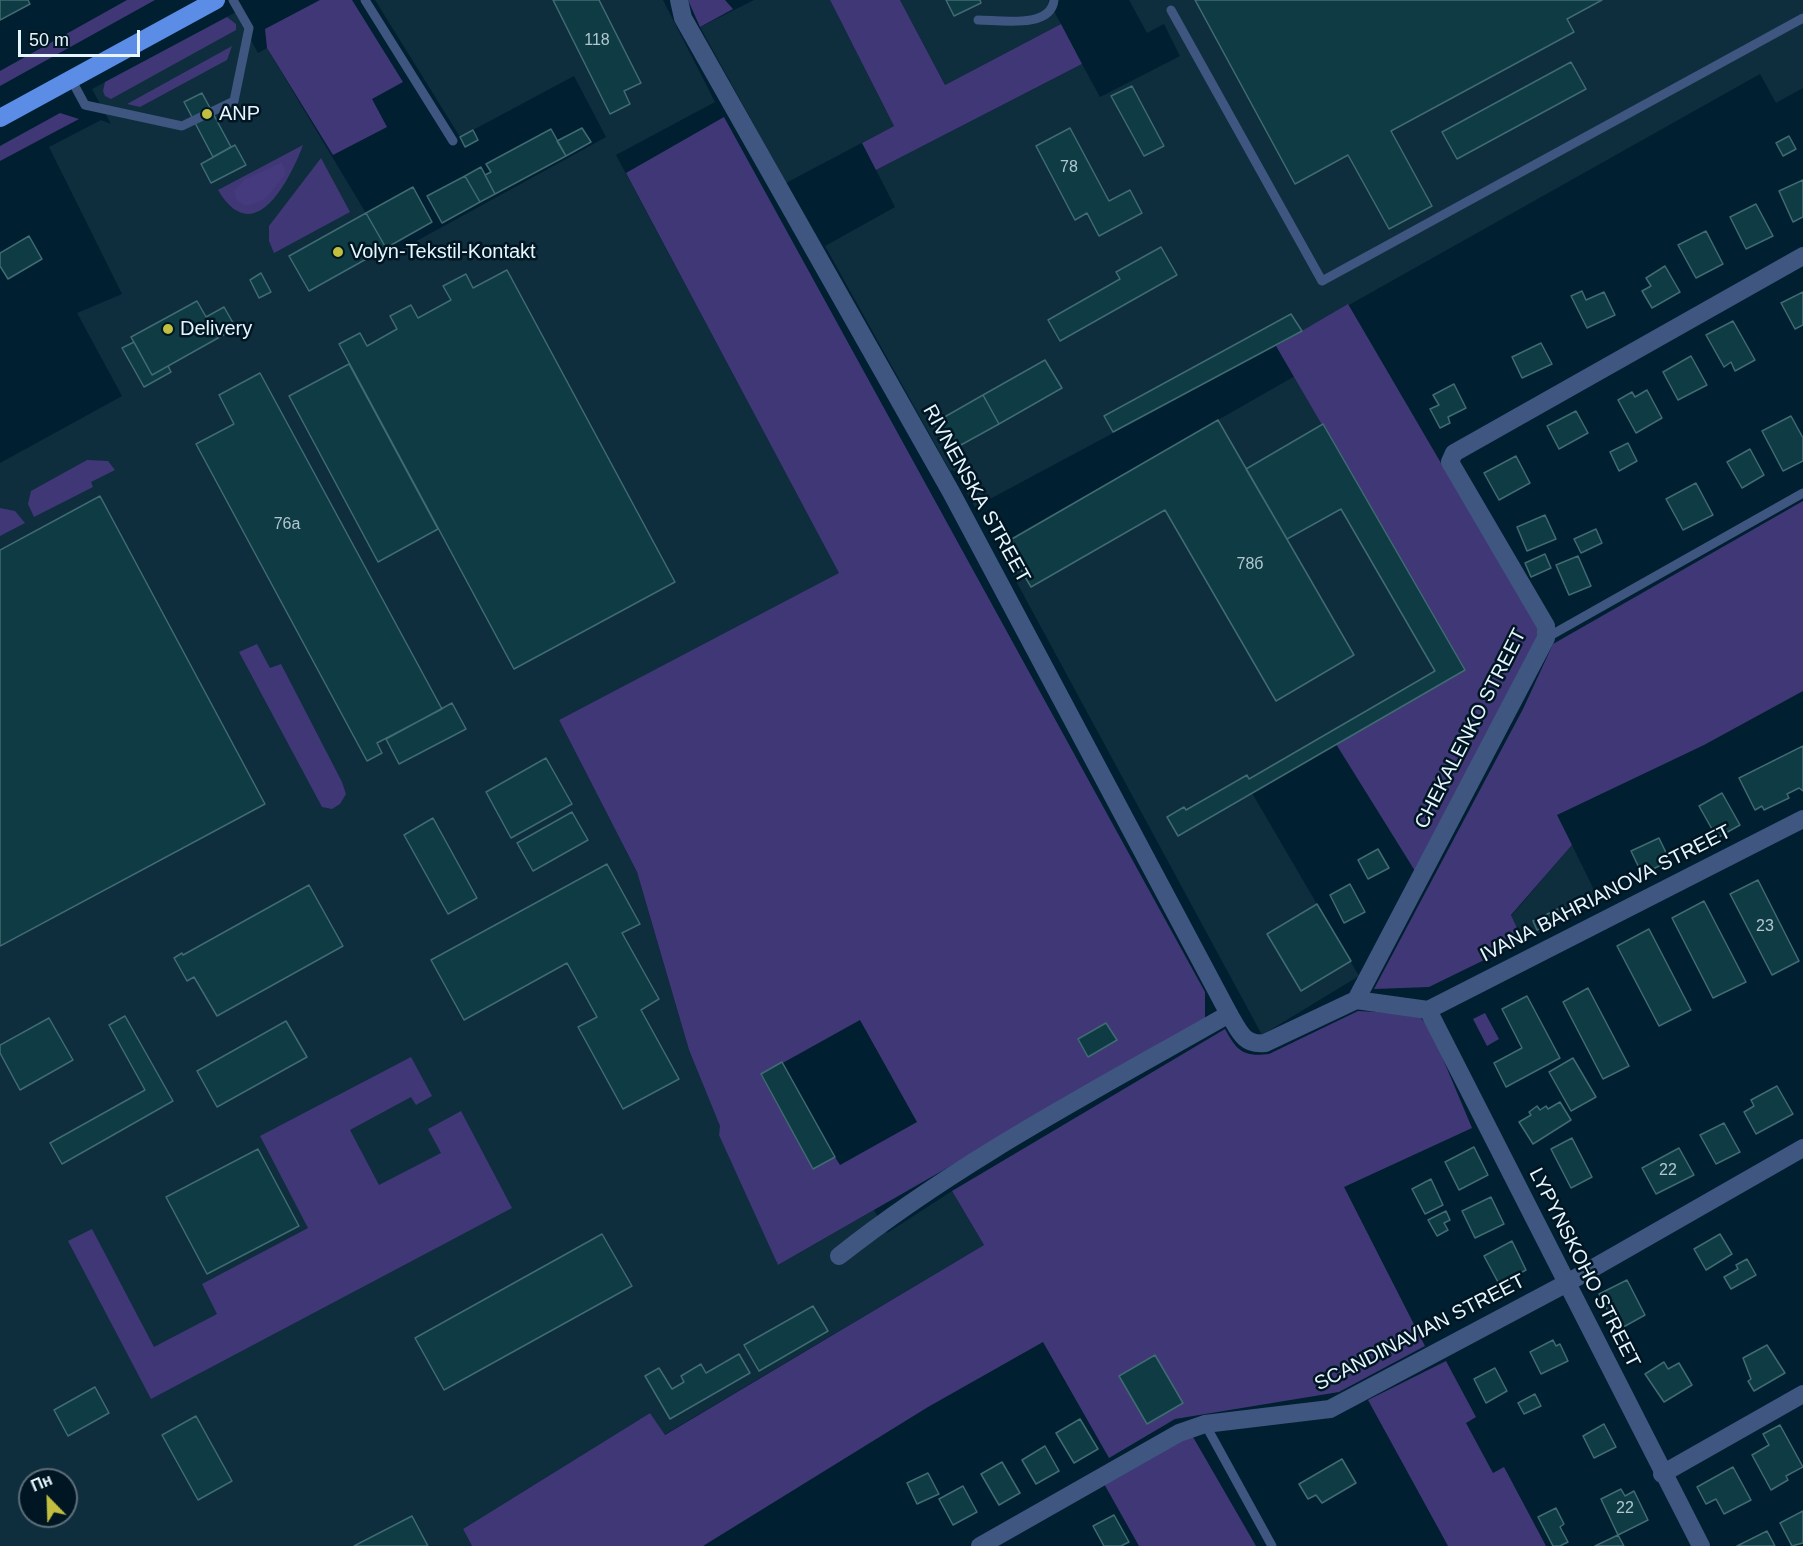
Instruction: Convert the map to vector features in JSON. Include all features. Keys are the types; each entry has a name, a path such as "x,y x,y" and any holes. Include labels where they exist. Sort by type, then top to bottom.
{"main road":[{"path":"0,118 216,0"}],"street":[{"name":"RIVNENSKA STREET","path":"679,0 682,18 951,492 1244,1039 1254,1044 1265,1043 1356,1000"},
{"name":"CHEKALENKO STREET","path":"1356,1000 1546,638 1546,626 1450,462 1454,453 1803,256"},
{"name":"IVANA BAHRIANOVA STREET","path":"1428,1010 1803,819"},
{"path":"1356,1000 1428,1010"},
{"name":"LYPYNSKOHO STREET","path":"1428,1010 1662,1474 1701,1546"},
{"path":"839,1256 892,1214 977,1159 1229,1014"},
{"name":"SCANDINAVIAN STREET","path":"980,1546 1179,1433 1205,1424 1330,1409 1567,1283 1803,1148"},
{"path":"1662,1474 1803,1394"}],"lane":[{"path":"70,79 85,105 182,126 234,100 249,28 233,0"},
{"path":"365,0 453,141"},
{"path":"978,20 1040,20 1049,12 1054,0"},
{"path":"1171,10 1322,281 1803,18"},
{"path":"1546,638 1803,494"},
{"path":"1205,1424 1272,1546"}],"shaded area":[{"path":"127,0 155,0 0,86 0,71"},
{"path":"320,0 352,0 403,82 372,99 387,127 333,155 267,48 265,29"},
{"path":"375,0 663,0 715,102 616,155 840,574 559,720 637,872 689,1050 778,1265 874,1210 887,1233 952,1191 984,1245 664,1435 650,1413 463,1529 472,1546 0,1546 0,463 122,396 77,313 122,294 49,147 101,120 111,124 92,89 236,12 258,53 267,48 391,255 606,137 574,76 460,137"},
{"path":"688,0 725,0 733,9 700,27"},
{"path":"754,0 830,0 894,126 786,183 700,27"},
{"path":"830,0 900,0 945,85 1061,24 1082,64 876,170 862,143 894,126"},
{"path":"900,0 1048,0 1061,24 945,85"},
{"path":"1129,0 1803,0 1803,88 1776,103 1760,74 1276,346 975,507 953,470 950,471 825,246 895,207 876,170 1082,64 1100,97 1180,56 1164,24 1147,33"},
{"path":"227,17 236,24 236,30 111,99 105,96 103,91 105,82"},
{"path":"232,46 227,60 140,107 127,104"},
{"path":"60,113 79,119 0,161 0,146"},
{"path":"724,117 1205,992 1205,1020 778,1265 719,1135 720,1126 689,1050 637,872 559,720 839,573 626,173","holes":["860,1020 917,1122 840,1165 835,1157 813,1168 761,1075"]},
{"path":"303,145 280,191 269,204 257,212 245,214 231,207 218,190"},
{"path":"321,158 350,212 274,253 269,241 269,226"},
{"path":"282,162 286,174 264,200 246,206 237,201 234,191 244,180"},
{"path":"1348,304 1538,629 1538,636 1415,871 1336,744 1465,670 1276,346"},
{"path":"1295,376 1465,670 1252,793 1359,976 1262,1035 997,546"},
{"path":"87,460 108,461 115,470 91,482 93,487 34,517 28,504 31,491"},
{"path":"1803,501 1803,691 1704,745 1557,815 1572,845 1511,915 1523,941 1429,987 1374,989 1523,709 1553,644"},
{"path":"0,508 15,511 25,523 0,536"},
{"path":"257,644 270,668 281,664 342,782 346,794 340,804 332,809 322,807 239,652"},
{"path":"1572,845 1600,902 1523,941 1511,916"},
{"path":"1358,1011 1417,1014 1430,1028 1472,1128 1344,1187 1425,1346 1339,1392 1175,1419 1109,1458 1043,1342 928,1407 703,1546 472,1546 463,1529 650,1413 665,1435 984,1245 952,1191 1225,1029 1233,1043 1242,1051 1269,1054"},
{"path":"1485,1013 1499,1039 1487,1046 1473,1019"},
{"path":"411,1057 432,1096 416,1105 411,1097 350,1130 379,1185 441,1153 428,1129 461,1111 512,1208 151,1399 68,1241 92,1229 154,1347 217,1314 202,1284 308,1228 260,1136"},
{"path":"1446,1361 1476,1417 1466,1423 1493,1473 1504,1467 1546,1546 1448,1546 1368,1400"},
{"path":"1193,1437 1256,1546 1139,1546 1103,1482 1182,1438"}],"building":[{"path":"0,0 28,0 30,4 0,20"},
{"path":"553,0 599,0 641,83 624,91 630,104 610,114"},
{"path":"946,0 980,0 981,3 954,16"},
{"path":"1195,0 1602,0 1567,19 1574,32 1391,131 1432,206 1389,229 1348,155 1295,184"},
{"path":"1571,62 1586,89 1457,159 1442,132"},
{"path":"1132,86 1164,146 1144,156 1111,96"},
{"path":"202,93 231,147 213,157 184,102"},
{"path":"582,128 591,142 566,156 557,141"},
{"path":"1070,128 1109,201 1130,190 1142,213 1099,236 1087,213 1075,220 1036,146"},
{"path":"551,129 566,156 495,194 485,175 491,172 486,164"},
{"path":"473,130 478,140 465,147 460,137"},
{"path":"1789,136 1796,149 1783,156 1776,143"},
{"path":"235,145 246,165 211,183 201,164"},
{"path":"481,167 495,194 480,202 465,176"},
{"path":"465,176 480,202 442,223 427,196"},
{"path":"1803,180 1803,217 1793,222 1779,191"},
{"path":"413,187 432,222 386,248 366,213"},
{"path":"1756,204 1773,236 1746,249 1730,217"},
{"name":"Volyn-Tekstil-Kontakt","path":"366,213 386,248 309,291 289,256"},
{"path":"1706,231 1723,264 1696,278 1678,245"},
{"path":"29,236 42,259 8,279 0,266 0,253"},
{"path":"1161,247 1177,275 1060,341 1048,320 1120,279 1116,272"},
{"path":"1665,266 1680,292 1652,308 1642,291 1651,286 1646,278"},
{"path":"507,270 675,582 514,669 339,344 360,333 367,346 397,329 390,316 411,305 418,318 451,300 443,286 466,274 473,288"},
{"path":"261,273 271,292 259,298 250,280"},
{"path":"1582,291 1586,300 1604,292 1615,315 1587,328 1571,296"},
{"path":"1803,292 1803,325 1795,329 1781,303"},
{"path":"197,301 218,338 152,375 131,337"},
{"path":"224,307 236,328 218,338 206,317"},
{"path":"1291,314 1302,331 1113,432 1104,416"},
{"path":"1733,321 1755,360 1735,371 1731,362 1724,367 1706,335"},
{"path":"134,342 152,375 168,366 171,372 144,387 122,348"},
{"path":"1541,343 1552,364 1522,378 1512,357"},
{"path":"1691,356 1707,385 1678,400 1663,372"},
{"path":"1045,360 1062,388 999,424 983,395"},
{"path":"349,364 438,529 378,562 289,396"},
{"path":"260,373 442,709 377,743 382,753 367,761 196,444 234,424 219,395"},
{"path":"1454,384 1466,408 1448,417 1450,423 1440,428 1430,409 1439,405 1433,395"},
{"path":"1647,390 1662,418 1636,433 1618,400 1632,392 1635,397"},
{"path":"983,395 999,424 950,451 934,423"},
{"path":"1576,411 1588,433 1559,449 1547,426"},
{"path":"1791,416 1803,438 1803,461 1783,471 1762,431"},
{"path":"1218,420 1354,655 1276,701 1165,510 1031,587 1005,543"},
{"path":"1323,424 1465,670 1178,836 1167,817 1184,807 1186,810 1247,775 1249,779 1435,671 1341,509 1287,539 1246,469"},
{"path":"1628,443 1637,461 1619,471 1610,452"},
{"path":"1750,449 1764,475 1742,488 1727,462"},
{"path":"1516,456 1530,483 1499,500 1484,473"},
{"path":"1696,483 1713,515 1683,530 1666,499"},
{"path":"100,496 265,804 0,946 0,550"},
{"path":"1545,515 1556,539 1527,551 1517,527"},
{"path":"1596,529 1602,543 1581,553 1574,539"},
{"path":"1545,554 1551,568 1531,577 1525,563"},
{"path":"1578,556 1591,586 1569,595 1556,565"},
{"path":"452,703 466,729 399,764 386,739"},
{"path":"1803,746 1803,791 1799,788 1787,794 1789,798 1764,810 1762,806 1755,810 1739,778"},
{"path":"546,758 572,804 511,838 486,792"},
{"path":"1722,793 1740,825 1717,838 1699,806"},
{"path":"572,812 588,840 533,871 517,843"},
{"path":"433,818 477,898 448,914 404,835"},
{"path":"1659,838 1670,861 1642,874 1631,851"},
{"path":"1378,849 1389,868 1368,879 1358,860"},
{"path":"607,864 640,924 622,933 659,999 641,1010 679,1079 623,1109 578,1027 597,1017 567,963 464,1020 431,960"},
{"path":"1758,880 1799,961 1772,975 1730,894"},
{"path":"1350,884 1365,912 1344,923 1330,895"},
{"path":"309,885 343,946 217,1016 194,977 187,981 174,958"},
{"path":"1704,901 1746,982 1713,998 1672,918"},
{"path":"1317,904 1351,961 1301,991 1267,934"},
{"path":"1564,906 1568,914 1537,930 1533,921"},
{"path":"1649,929 1691,1010 1659,1026 1617,946"},
{"path":"1588,988 1629,1066 1603,1079 1563,1002"},
{"path":"1527,996 1560,1058 1506,1087 1494,1063 1522,1048 1502,1009"},
{"path":"125,1016 173,1101 62,1164 50,1143 145,1090 109,1025"},
{"path":"49,1018 73,1060 20,1090 0,1053 0,1045"},
{"path":"286,1021 307,1057 217,1107 197,1071"},
{"path":"1106,1023 1117,1040 1088,1057 1078,1039"},
{"path":"1573,1058 1596,1097 1571,1111 1549,1072"},
{"path":"782,1062 835,1157 813,1169 761,1074"},
{"path":"1777,1086 1793,1114 1756,1134 1744,1112 1754,1106 1751,1100"},
{"path":"1560,1102 1571,1120 1533,1144 1519,1122 1531,1115 1529,1112 1537,1106 1540,1110 1546,1106 1548,1109"},
{"path":"1724,1123 1740,1152 1716,1164 1700,1135"},
{"path":"1572,1138 1592,1177 1571,1188 1551,1149"},
{"path":"1474,1147 1488,1175 1459,1190 1445,1162"},
{"path":"1679,1148 1694,1175 1656,1194 1642,1168"},
{"path":"258,1149 299,1226 207,1274 166,1197"},
{"path":"1431,1179 1443,1205 1425,1214 1412,1189"},
{"path":"1491,1197 1504,1224 1475,1238 1462,1211"},
{"path":"1446,1211 1450,1220 1444,1223 1448,1230 1437,1236 1428,1220"},
{"path":"602,1234 632,1286 444,1390 415,1338"},
{"path":"1720,1234 1732,1254 1706,1270 1694,1249"},
{"path":"1512,1241 1526,1270 1499,1284 1484,1256"},
{"path":"1747,1259 1756,1275 1731,1289 1724,1277 1738,1269 1736,1265"},
{"path":"1627,1280 1645,1315 1618,1330 1599,1294"},
{"path":"813,1306 828,1331 759,1371 744,1345"},
{"path":"1553,1340 1556,1346 1560,1344 1568,1361 1541,1374 1530,1352"},
{"path":"1767,1345 1785,1373 1754,1391 1748,1381 1751,1379 1743,1358"},
{"path":"739,1354 750,1373 670,1419 645,1376 659,1368 672,1389 684,1382 681,1376 701,1364 706,1373"},
{"path":"1155,1355 1183,1403 1147,1424 1119,1376"},
{"path":"1664,1362 1668,1369 1679,1363 1692,1385 1664,1402 1645,1374"},
{"path":"1495,1368 1507,1391 1486,1403 1474,1379"},
{"path":"95,1387 109,1413 68,1436 54,1410"},
{"path":"1535,1394 1541,1406 1524,1414 1518,1403"},
{"path":"196,1416 232,1481 198,1500 162,1435"},
{"path":"1080,1419 1098,1449 1074,1463 1056,1433"},
{"path":"1604,1424 1616,1447 1594,1458 1583,1436"},
{"path":"1780,1425 1803,1467 1786,1476 1788,1480 1771,1490 1752,1455 1769,1445 1763,1434"},
{"path":"1045,1446 1059,1471 1036,1484 1022,1460"},
{"path":"1342,1459 1356,1483 1322,1503 1316,1495 1308,1499 1299,1484"},
{"path":"1002,1462 1020,1493 999,1505 981,1474"},
{"path":"1733,1467 1751,1500 1724,1514 1716,1499 1706,1504 1697,1487"},
{"path":"928,1473 939,1494 917,1504 907,1483"},
{"path":"963,1486 977,1512 953,1525 939,1499"},
{"path":"1621,1489 1625,1496 1634,1491 1648,1520 1618,1535 1601,1499"},
{"path":"1556,1508 1564,1524 1560,1527 1568,1542 1560,1546 1553,1546 1538,1517"},
{"path":"1803,1511 1803,1543 1792,1546 1780,1523"},
{"path":"1114,1515 1129,1542 1121,1546 1104,1546 1093,1526"},
{"path":"412,1516 428,1546 354,1546"},
{"path":"1767,1531 1775,1546 1737,1546"},
{"path":"1618,1535 1624,1546 1595,1546"}],"place":[{"name":"ANP","path":"207,114"},
{"name":"Volyn-Tekstil-Kontakt","path":"338,252"},
{"name":"Delivery","path":"168,329"}]}
